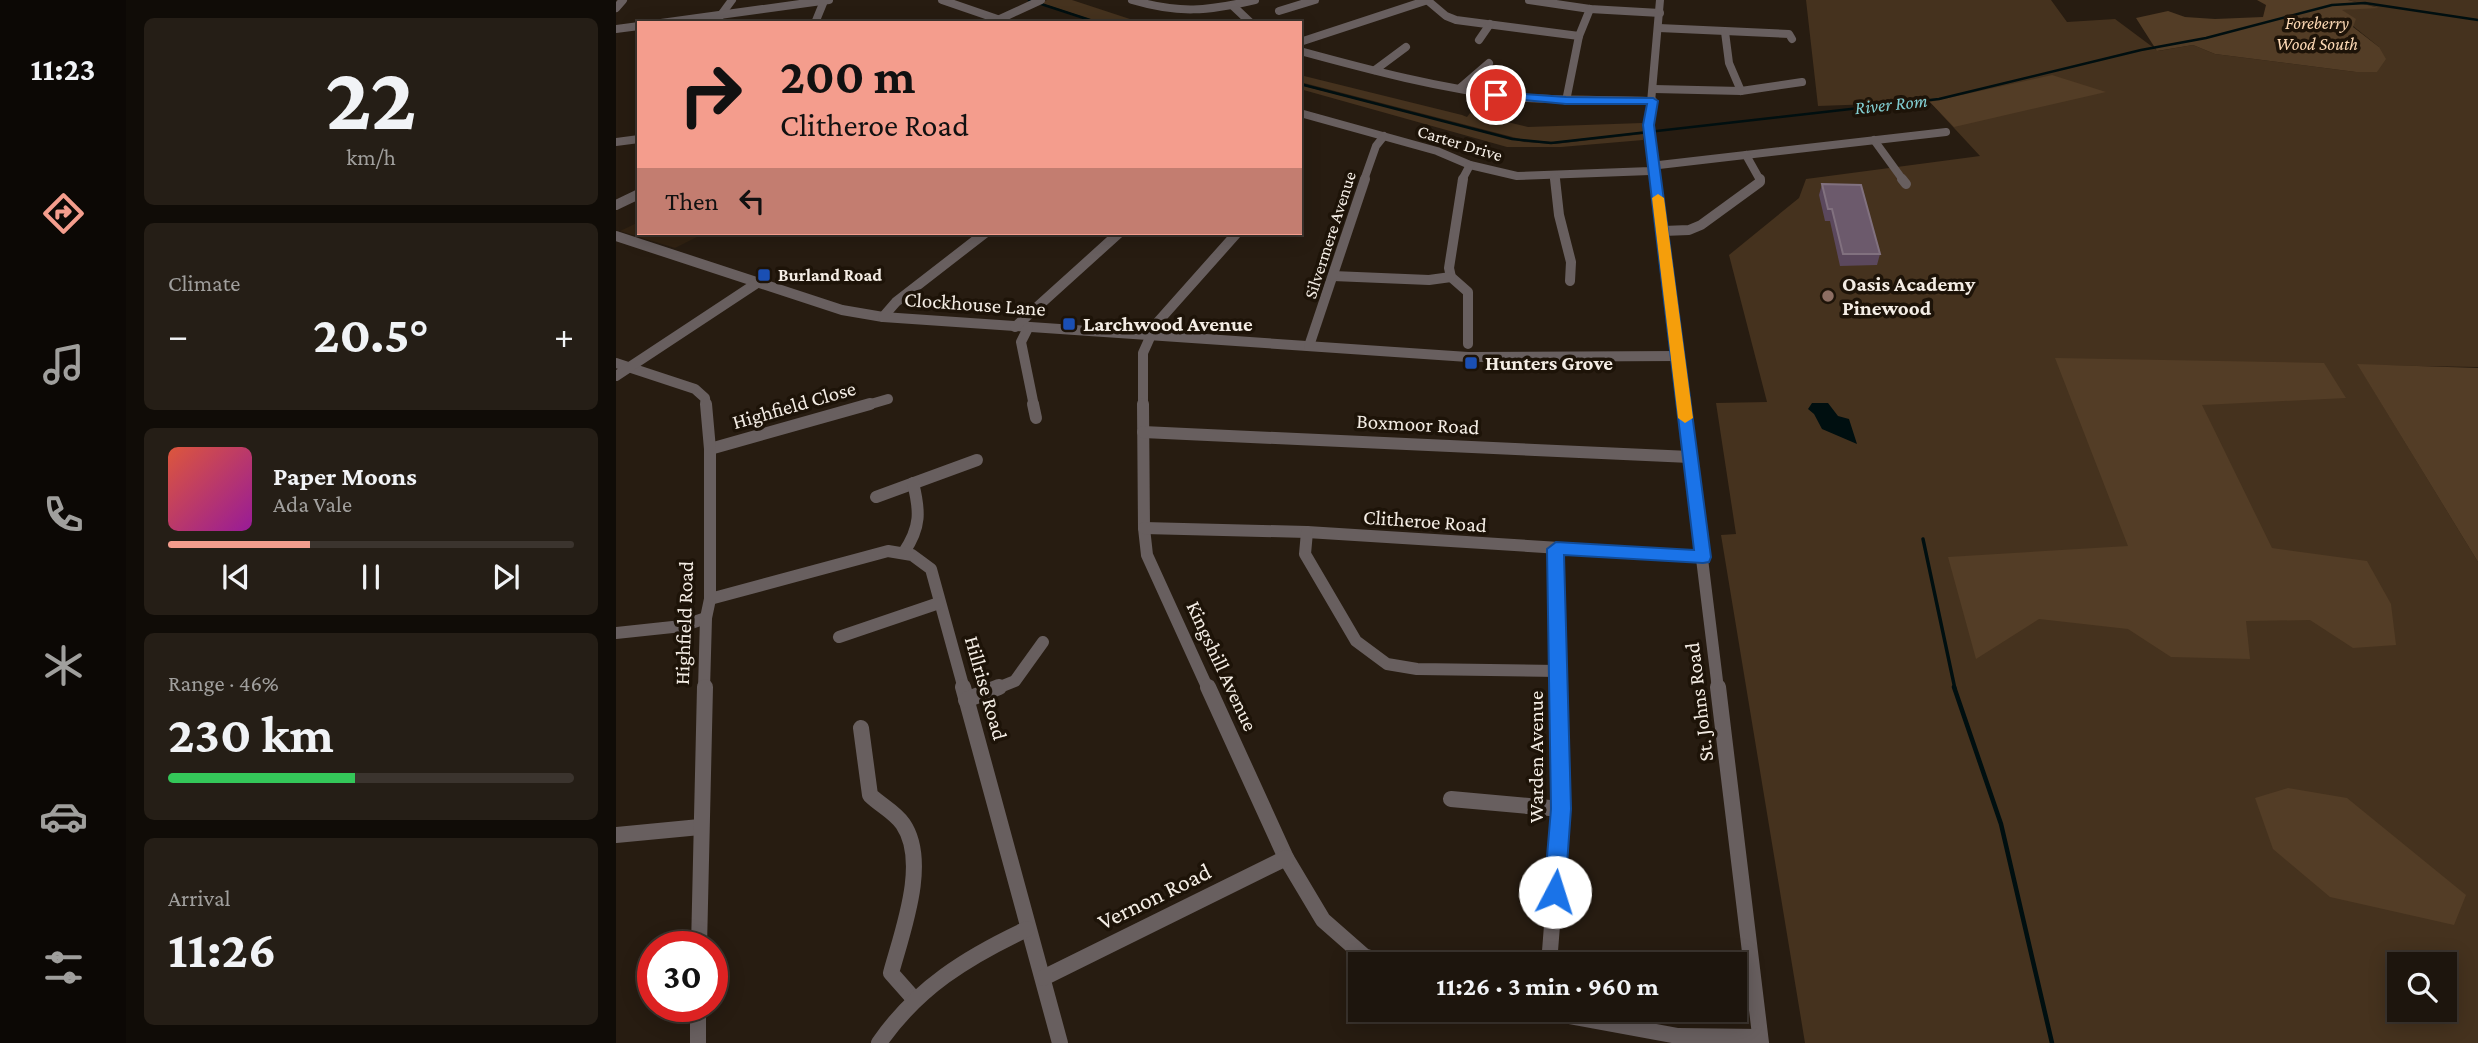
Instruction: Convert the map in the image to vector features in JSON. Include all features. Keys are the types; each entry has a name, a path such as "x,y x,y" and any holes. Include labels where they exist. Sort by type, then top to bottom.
{"street":[{"path":"616,8 623,0"},
{"path":"717,21 732,0"},
{"path":"676,21 829,0"},
{"path":"942,0 1004,21"},
{"path":"1000,19 1041,0"},
{"path":"1132,0 1176,13 1198,13 1255,0"},
{"path":"1279,11 1296,3 1315,0"},
{"path":"1302,41 1427,0 1446,16 1456,20 1579,36"},
{"path":"1529,0 1590,9 1660,13"},
{"path":"1649,130 1660,0"},
{"path":"816,21 824,1"},
{"path":"1233,6 1247,21"},
{"path":"1566,101 1579,36 1590,9"},
{"path":"1479,40 1490,24"},
{"path":"616,29 637,26"},
{"path":"1658,28 1789,34 1792,39"},
{"path":"1725,32 1725,51 1730,70 1741,91"},
{"path":"1376,70 1406,47"},
{"path":"1302,52 1496,95 1566,101 1653,101"},
{"path":"1460,88 1489,63"},
{"path":"1654,89 1741,91 1802,82"},
{"name":"Carter Drive","path":"1304,114 1437,151 1470,165 1517,176 1650,170 1746,155 1946,132"},
{"name":"St. Johns Road","path":"1649,130 1761,1040"},
{"name":"Silvermere Avenue","path":"1309,346 1376,146 1384,136"},
{"path":"616,142 637,139"},
{"path":"1874,140 1906,184"},
{"path":"1662,231 1689,230 1701,225 1760,182 1760,177 1746,155"},
{"path":"1468,344 1468,292 1451,276 1449,268 1463,177 1470,165"},
{"path":"1555,176 1559,215 1572,262 1570,281"},
{"path":"616,205 637,195"},
{"path":"883,317 896,302 982,235"},
{"path":"1015,327 1117,235"},
{"path":"1150,335 1156,324 1235,235"},
{"name":"Clockhouse Lane","path":"616,236 842,310 883,317 1450,356 1678,356"},
{"path":"1333,276 1429,280 1451,276"},
{"path":"616,376 622,365 757,284"},
{"path":"1028,328 1021,342 1036,418"},
{"name":"Kingshill Avenue","path":"1150,335 1143,353 1144,528 1147,555 1286,858 1323,920 1359,952"},
{"path":"1450,356 1468,344"},
{"path":"1468,344 1486,357"},
{"name":"Highfield Road","path":"622,365 695,388 705,398 710,449 710,599 706,618 699,931"},
{"name":"Highfield Close","path":"710,449 888,399"},
{"name":"Boxmoor Road","path":"1143,432 1690,457"},
{"path":"876,497 977,460"},
{"path":"710,599 888,551 904,552 919,531 921,517 912,483"},
{"name":"Clitheroe Road","path":"1144,528 1307,532 1703,557"},
{"path":"1307,532 1305,554 1356,641 1387,664 1417,669 1558,671"},
{"name":"Warden Avenue","path":"1550,952 1561,809 1556,549"},
{"name":"Hillrise Road","path":"904,552 922,558 931,569 1060,1043"},
{"path":"839,637 939,603"},
{"path":"616,633 682,626 706,618"},
{"path":"966,700 1015,681 1043,642"},
{"path":"861,728 870,795 904,824 915,859 909,906 891,973 914,999"},
{"path":"1451,799 1561,809"},
{"path":"616,835 700,827"},
{"name":"Vernon Road","path":"1043,978 1286,858"},
{"path":"879,1043 895,1017 932,982 971,955 1027,929"},
{"path":"698,1022 698,1043"},
{"path":"1602,1022 1678,1036 1761,1040"}],"shaded area":[{"path":"1047,0 1072,0 1136,21 1096,21 1041,3"},
{"path":"1806,0 2051,0 2067,22 2115,19 2158,51 2193,45 2215,54 2356,72 2377,72 2379,47 2353,26 2340,10 2376,7 2348,0 2478,0 2478,367 2358,365 2478,562 2478,1043 1805,1043 1721,535 1736,534 1716,403 1767,402 1729,255 1799,198 1806,179 1980,156 1930,102 1818,106"},
{"path":"1302,75 1467,117 1470,113 1528,127 1642,123 1643,132 1554,142 1524,140 1302,83"},
{"path":"1302,86 1524,142 1555,144 1644,134 1643,140 1561,147 1507,147 1302,90"},
{"path":"637,223 637,235 701,235 675,248 620,231"},
{"path":"1812,403 1828,403 1838,416 1849,419 1857,444 1822,429 1808,409"}],"green space":[{"name":"Foreberry Wood South","path":"2257,0 2348,0 2379,8 2342,10 2356,19 2353,27 2379,47 2386,59 2377,72 2356,72 2215,54 2193,45 2157,51 2136,18 2168,11 2185,17 2215,19 2263,17 2266,5"},
{"path":"2052,75 2106,92 1954,127 1930,102"},
{"path":"2055,358 2324,363 2346,398 2202,405 2272,548 2367,561 2391,604 2396,645 2353,648 2310,620 2246,621 2250,659 2171,657 2128,629 2039,619 1976,659 1948,557 2128,546"},
{"path":"2357,364 2478,368 2478,562"},
{"path":"2288,788 2347,798 2466,895 2454,925 2330,897 2273,849 2255,798"}],"building":[{"path":"1822,184 1861,185 1880,254 1843,254 1832,209 1828,209"}],"waterway":[{"name":"River Rom","path":"1029,0 1093,21"},
{"name":"River Rom","path":"1302,85 1512,139 1551,143 1939,99 2141,50 2206,38 2332,5 2365,3 2478,20"},
{"path":"1923,539 1955,689"},
{"path":"1954,687 2001,824 2052,1043"}],"slow traffic":[{"path":"1658,198 1685,418"}],"place":[{"name":"Burland Road","path":"764,275"},
{"name":"Oasis Academy Pinewood","path":"1828,296"},
{"name":"Larchwood Avenue","path":"1069,324"},
{"name":"Hunters Grove","path":"1471,363"}],"route":[{"path":"1496,95 1566,101 1653,101 1649,125 1672,326 1703,557 1556,549 1561,809 1555,892"}]}
